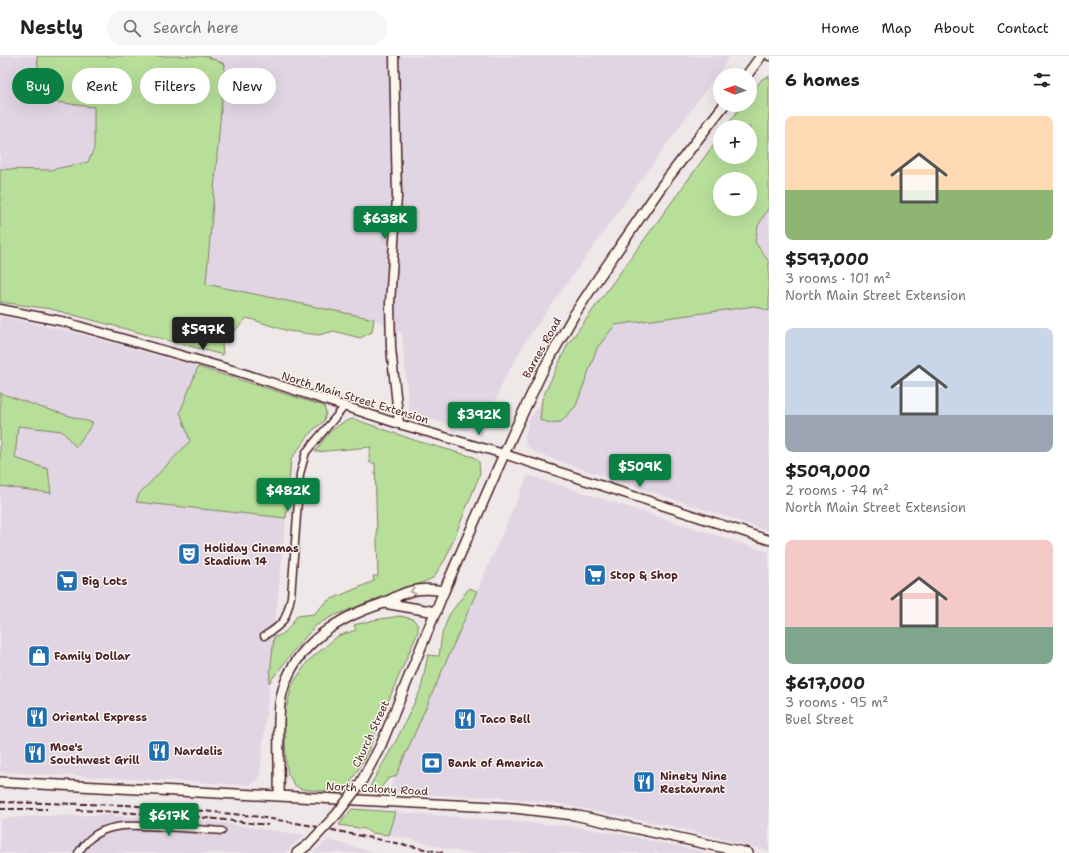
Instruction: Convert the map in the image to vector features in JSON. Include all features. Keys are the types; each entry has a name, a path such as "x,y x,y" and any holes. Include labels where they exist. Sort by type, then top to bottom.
{"main road":[{"path":"752,68 761,56"},
{"name":"Barnes Road","path":"429,630 444,591 504,454 542,372 574,315 661,187 719,112"},
{"path":"279,796 280,703 285,683 302,652 314,640 332,626 365,609 418,589 432,588 444,591"},
{"path":"384,603 436,612"},
{"name":"Church Street","path":"297,853 309,844 337,814 360,784 381,745 429,630"},
{"name":"North Colony Road","path":"0,782 514,808 574,815 748,853"}],"street":[{"path":"394,56 397,197 390,303 391,348 398,424"},
{"name":"North Main Street Extension","path":"0,310 61,321 236,371 398,424 504,454 769,540"},
{"path":"264,636 284,622 288,612 291,597 300,474 306,452 344,406"},
{"path":"78,853 96,834 108,828 135,826 222,830"}],"shaded area":[{"path":"0,56 37,56 38,68 12,68 12,104 64,104 64,95 72,98 72,104 86,104 94,107 94,149 88,162 50,170 0,169"},
{"path":"206,56 730,56 721,68 713,68 713,80 525,342 503,382 482,436 409,412 402,334 374,319 206,284 222,104 276,104 276,68 225,68 225,65"},
{"path":"769,80 769,531 535,453 526,445 525,437 529,420 666,219 714,164 757,164 757,120 753,120"},
{"path":"0,316 73,332 198,367 180,412 190,441 139,494 137,502 286,518 260,774 255,782 249,785 0,772 0,486 51,492 48,469 15,458 18,425 62,431 93,423 0,393"},
{"path":"528,475 769,552 769,851 676,827 555,803 497,797 388,793"},
{"path":"395,812 570,826 615,833 710,853 465,853 388,835"},
{"path":"104,815 208,821 305,835 285,853 0,853 0,819 34,816"},
{"path":"328,840 378,853 312,853"}],"green space":[{"path":"37,56 206,56 225,64 225,68 218,68 218,104 222,104 206,284 374,319 372,332 360,338 334,331 319,335 288,331 247,318 222,344 223,355 51,309 0,302 0,169 50,170 88,162 94,149 94,107 64,103 64,68 38,68"},
{"path":"769,76 769,207 758,226 755,242 769,262 769,311 755,306 615,325 597,348 576,406 561,422 550,423 540,420 542,399 568,344 713,146 713,164 757,164 757,120 731,120 737,112 757,112 757,86 762,79"},
{"path":"198,367 324,406 326,413 324,421 312,431 291,459 286,518 136,502 139,494 190,441 180,412"},
{"path":"0,393 93,423 76,447 62,431 18,426 15,458 48,469 51,493 0,486"},
{"path":"354,419 417,441 474,457 479,462 480,474 446,558 433,578 331,617 315,626 269,683 274,637 285,632 297,616 314,614 327,601 374,581 373,576 378,576 375,463 370,463 369,456 371,447 315,452 322,441 332,431 342,423"},
{"path":"469,588 477,591 396,776 388,779 379,790 370,786 397,739 421,689 428,655 439,656 442,634 449,615"},
{"path":"400,616 413,619 418,626 418,632 364,759 342,793 301,789 293,784 288,775 286,761 284,709 287,706 292,685 308,661 338,636 356,630 354,625"},
{"path":"352,809 395,812 388,835 371,833 365,829 339,825"}],"railway":[{"path":"0,802 125,805 253,816 308,825 444,853"},
{"path":"0,809 47,809"},
{"path":"77,810 190,816 268,825"}],"place":[{"name":"Holiday Cinemas Stadium 14","path":"189,554"},
{"name":"Stop & Shop","path":"595,575"},
{"name":"Big Lots","path":"67,581"},
{"name":"Family Dollar","path":"39,656"},
{"name":"Oriental Express","path":"37,717"},
{"name":"Taco Bell","path":"465,719"},
{"name":"Nardelis","path":"159,751"},
{"name":"Moe's Southwest Grill","path":"35,753"},
{"name":"Bank of America","path":"432,763"},
{"name":"Ninety Nine Restaurant","path":"644,782"}]}
